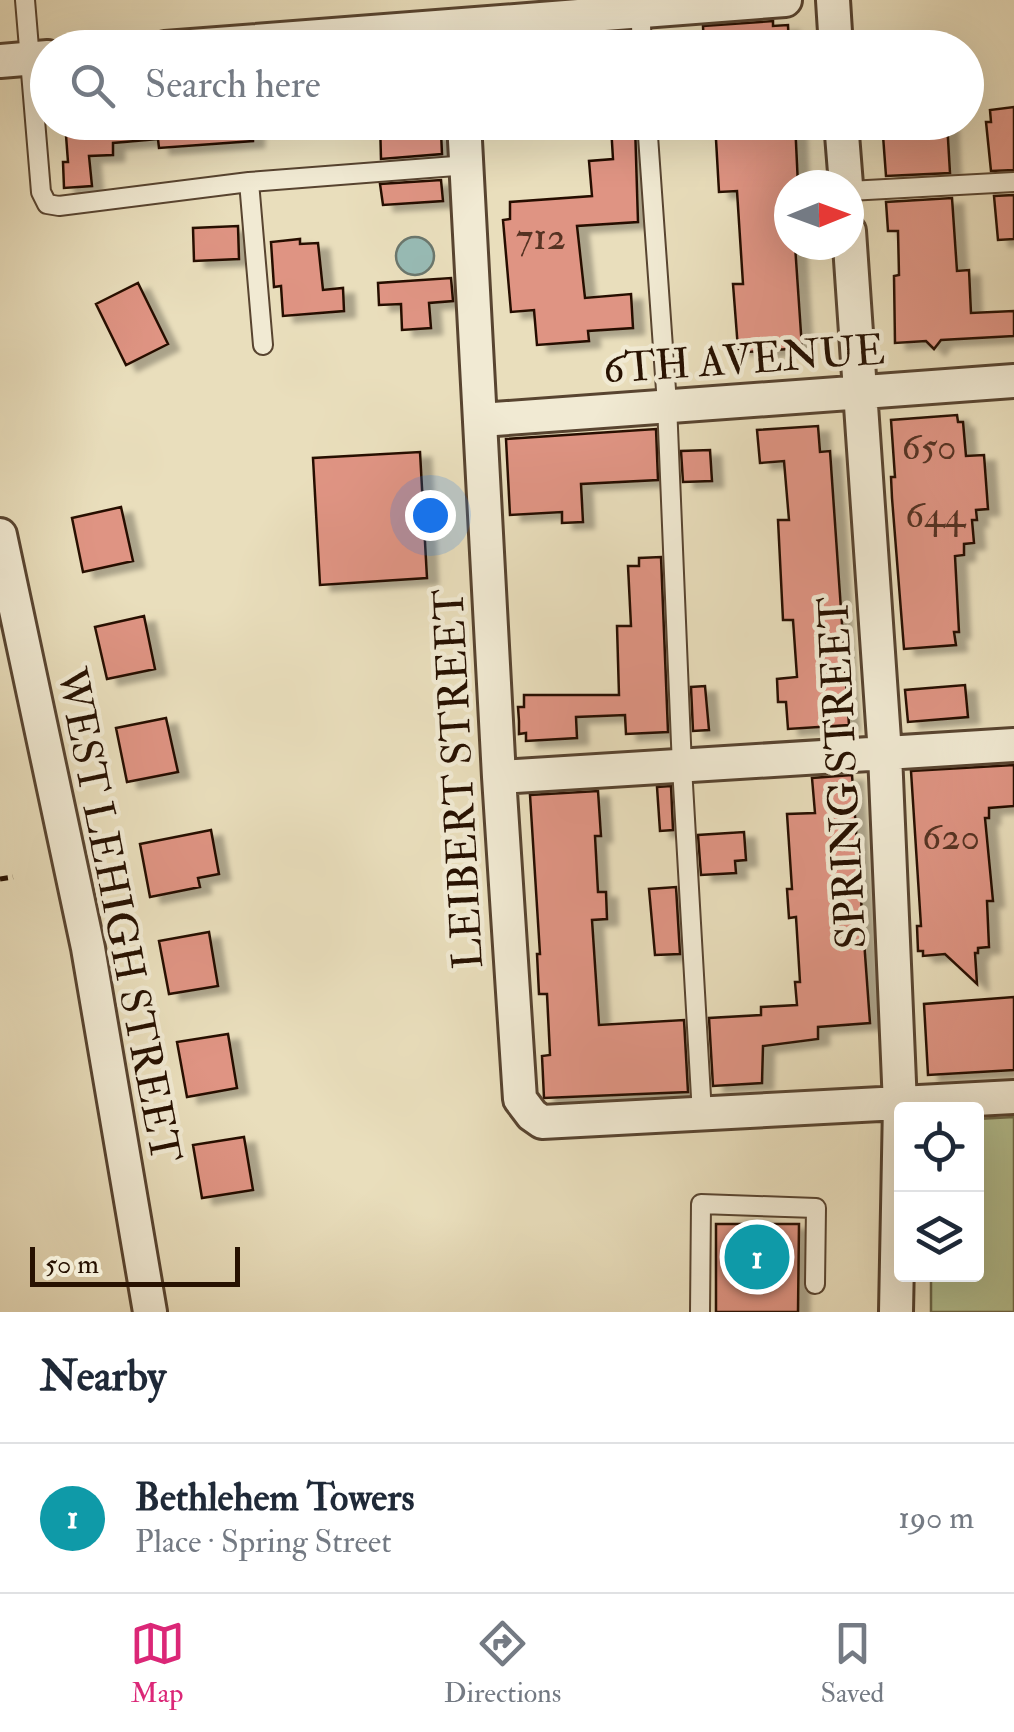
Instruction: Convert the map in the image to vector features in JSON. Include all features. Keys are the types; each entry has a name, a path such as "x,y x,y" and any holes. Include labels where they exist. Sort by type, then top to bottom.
{"street":[{"path":"384,30 640,5 785,0"},
{"path":"833,0 835,30"},
{"name":"LEIBERT STREET","path":"466,140 517,1087 520,1099 542,1122 702,1114"},
{"path":"843,140 845,170"},
{"name":"SPRING STREET","path":"851,260 885,754 900,1102"},
{"name":"6TH AVENUE","path":"481,420 1014,381"},
{"name":"WEST LEHIGH STREET","path":"0,536 88,948 150,1312"},
{"path":"498,777 1014,745"},
{"path":"943,1102 1014,1097"},
{"path":"702,1114 894,1105"},
{"name":"SPRING STREET","path":"896,1312 898,1192"}],"lane":[{"path":"25,0 30,94"},
{"path":"640,5 641,30"},
{"path":"35,140 41,192 48,204 59,206 249,182 468,165"},
{"path":"648,140 666,404 702,1114"},
{"path":"249,182 263,346"},
{"path":"864,187 1014,182"},
{"path":"700,1312 701,1204 816,1208 815,1284"}],"path":[{"path":"0,879 13,877"}],"green space":[{"path":"1014,1117 1014,1312 931,1312 931,1282 984,1282 984,1119"}],"water":[{"path":"415,237 428,243 434,256 428,269 415,275 402,269 396,256 402,243"}],"building":[{"path":"773,21 773,26 788,25 788,30 703,30 703,26"},
{"path":"1014,107 1014,170 991,171 986,122 991,122 990,110"},
{"path":"66,140 147,140 113,143 113,155 89,156 92,186 64,188 63,162 68,162"},
{"path":"158,140 253,140 253,141 159,148"},
{"path":"380,140 441,140 442,154 381,159"},
{"path":"612,140 635,140 638,222 577,226 585,298 631,294 633,328 588,331 589,341 537,345 534,310 511,312 503,220 510,219 510,202 592,196 589,161 613,159"},
{"path":"716,140 796,140 797,170 774,170 774,260 796,260 802,348 748,352 748,348 738,349 733,284 743,284 737,191 719,192"},
{"path":"883,140 948,140 950,173 886,176"},
{"path":"441,180 443,201 383,205 380,184"},
{"path":"1014,195 1014,239 998,240 994,196"},
{"path":"952,198 957,271 969,270 971,313 1014,311 1014,336 941,340 934,349 926,341 895,343 898,231 888,231 886,202"},
{"path":"238,226 239,259 194,261 193,228"},
{"path":"300,239 300,244 318,243 323,290 343,288 344,311 283,316 281,286 274,287 271,242"},
{"path":"451,278 453,301 429,303 431,328 402,330 401,304 379,305 378,283"},
{"path":"138,283 168,344 126,365 96,304"},
{"path":"957,415 958,422 963,422 966,456 984,455 988,509 976,510 977,520 972,520 974,543 964,544 964,555 955,556 959,632 954,632 956,645 904,649 892,498 891,477 895,477 891,420"},
{"path":"818,426 820,452 830,451 849,725 788,729 786,702 778,702 777,679 797,677 793,620 783,620 778,520 789,520 784,461 760,463 757,430"},
{"path":"656,429 658,480 581,484 583,522 562,523 562,512 510,515 506,439"},
{"path":"710,450 712,481 683,482 681,451"},
{"path":"420,452 427,578 320,585 313,458"},
{"path":"121,507 133,561 83,572 72,518"},
{"path":"661,557 668,732 626,734 625,715 576,717 577,738 526,741 526,733 519,734 518,707 524,707 524,695 619,695 617,626 631,626 628,566 639,566 639,558"},
{"path":"144,616 155,669 107,679 95,627"},
{"path":"965,685 968,717 908,722 905,690"},
{"path":"705,686 709,730 693,731 691,687"},
{"path":"166,718 178,772 127,782 116,728"},
{"path":"1014,765 1014,806 989,808 989,818 985,818 993,901 987,901 989,947 978,948 975,953 977,984 945,954 923,956 923,951 918,951 917,926 921,926 911,771"},
{"path":"852,775 870,1023 818,1027 818,1039 763,1046 762,1083 713,1086 709,1018 761,1015 761,1007 797,1005 795,982 800,982 796,917 789,918 787,889 792,889 787,814 815,813 812,778"},
{"path":"671,786 673,830 660,831 657,787"},
{"path":"598,791 598,892 606,892 607,919 592,920 599,1025 684,1020 688,1092 544,1098 542,1056 550,1055 547,994 539,994 530,795"},
{"path":"211,830 219,874 198,878 200,887 150,897 140,844"},
{"path":"744,832 746,860 735,861 736,873 701,875 698,835"},
{"path":"676,887 680,954 655,955 649,889"},
{"path":"209,932 218,986 169,994 159,941"},
{"path":"1014,997 1014,1070 928,1075 924,1004"},
{"path":"228,1034 237,1088 187,1097 177,1042"},
{"path":"244,1137 253,1190 202,1198 193,1145"},
{"path":"716,1224 799,1224 798,1312 716,1312"}],"place":[{"name":"Bethlehem Towers","path":"757,1257"}]}
